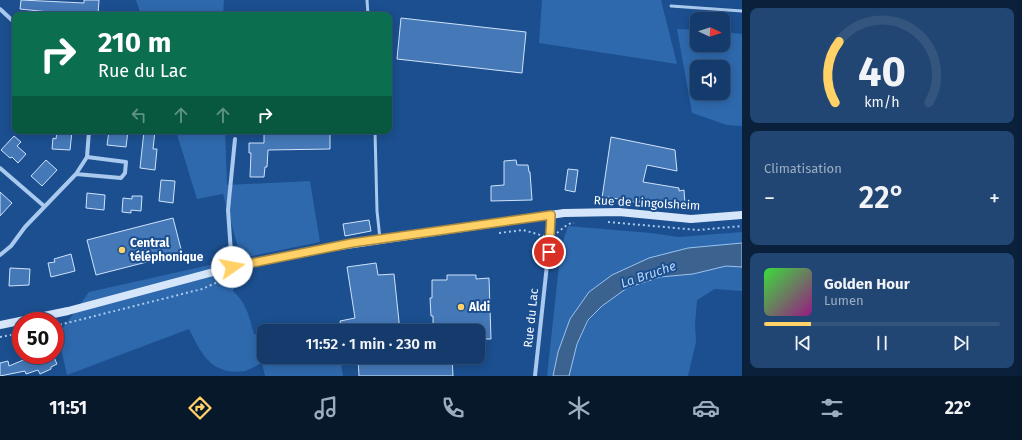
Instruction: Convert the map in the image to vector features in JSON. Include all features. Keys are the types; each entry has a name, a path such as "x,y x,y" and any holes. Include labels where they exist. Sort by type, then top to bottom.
{"main road":[{"name":"Rue de Lingolsheim","path":"0,325 68,311 232,267 380,239 581,212 619,212 691,219 742,215"}],"street":[{"path":"0,9 12,19"},
{"path":"0,255 11,246 25,227 76,174 87,157 89,134"},
{"path":"232,267 228,210 235,139"},
{"path":"76,174 121,178 125,173 126,162 87,157"},
{"path":"0,168 44,206"},
{"name":"Rue du Lac","path":"535,376 551,215"}],"lane":[{"path":"367,0 368,12"},
{"path":"671,6 742,11"},
{"path":"375,134 377,211 380,239"}],"path":[{"path":"492,234 522,230 550,237 568,224 578,221"},
{"path":"602,222 698,230 742,226"},
{"path":"64,324 195,291 224,279"},
{"path":"0,337 12,335"}],"shaded area":[{"path":"136,0 224,0 223,12 140,12"},
{"path":"542,0 661,0 677,64 539,43"},
{"path":"677,29 690,30 690,52 730,52 730,33 742,34 742,126 727,125 692,113"},
{"path":"177,134 225,134 227,185 310,181 320,242 242,258 233,291 238,296 249,316 254,334 257,334 257,364 260,364 245,371 233,372 224,370 209,361 203,354 189,329 67,375 64,362 64,327 89,292 241,258 223,194 197,199"},
{"path":"568,226 651,233 679,237 742,232 742,243 688,248 649,258 612,275 589,292 570,319 558,352 553,376 547,376 561,248"},
{"path":"726,266 742,267 742,291 715,289 697,300 695,325 696,342 688,376 569,376 577,344 589,320 602,306 627,288 660,277 693,274"},
{"path":"262,364 341,364 343,376 265,376"}],"water":[{"name":"La Bruche","path":"742,243 742,267 726,266 693,274 660,277 627,288 602,306 588,320 577,344 569,376 553,376 558,352 570,319 589,292 612,275 649,258 688,248"}],"building":[{"path":"21,0 84,3 84,0 99,0 98,12 49,12 20,9"},
{"path":"401,18 526,32 522,73 397,59"},
{"path":"57,134 72,134 70,150 52,149 53,138 56,139"},
{"path":"109,134 128,134 126,147 107,145"},
{"path":"144,134 155,134 153,149 157,149 155,170 140,168"},
{"path":"264,134 330,134 330,149 268,150 267,167 265,167 264,177 250,177 251,153 249,153 249,143 264,143"},
{"path":"14,136 21,142 17,146 26,154 18,163 1,150"},
{"path":"611,137 675,150 677,171 647,165 643,182 679,188 679,191 684,190 685,204 680,204 680,209 639,201 639,203 608,197 602,198"},
{"path":"46,160 57,170 42,186 31,176"},
{"path":"516,160 517,165 528,165 532,200 491,201 491,186 504,185 504,161"},
{"path":"568,169 578,170 575,192 565,190"},
{"path":"161,180 175,181 173,203 159,201"},
{"path":"0,192 12,203 0,216"},
{"path":"87,193 105,195 104,210 86,208"},
{"path":"132,196 142,196 141,211 131,210 131,213 122,212 123,198 132,199"},
{"name":"Central téléphonique","path":"173,218 182,253 96,275 87,240"},
{"path":"369,220 371,231 345,236 343,224"},
{"path":"71,254 75,271 51,277 48,263 55,262 54,259"},
{"path":"376,263 378,275 394,274 399,324 341,324 340,321 355,318 347,267"},
{"path":"10,268 30,269 29,285 9,286"},
{"name":"Aldi","path":"447,275 476,275 476,279 489,278 491,339 485,339 485,324 433,324 430,298 432,298 432,280 447,280"},
{"path":"8,361 9,366 14,364 57,364 51,367 51,369 40,374 38,370 26,374 25,371 0,376 0,363"},
{"path":"358,364 452,364 453,376 359,376"}],"place":[{"name":"Central téléphonique","path":"122,250"},
{"name":"Aldi","path":"461,307"}],"route":[{"path":"232,267 352,243 551,215 549,252"}]}
